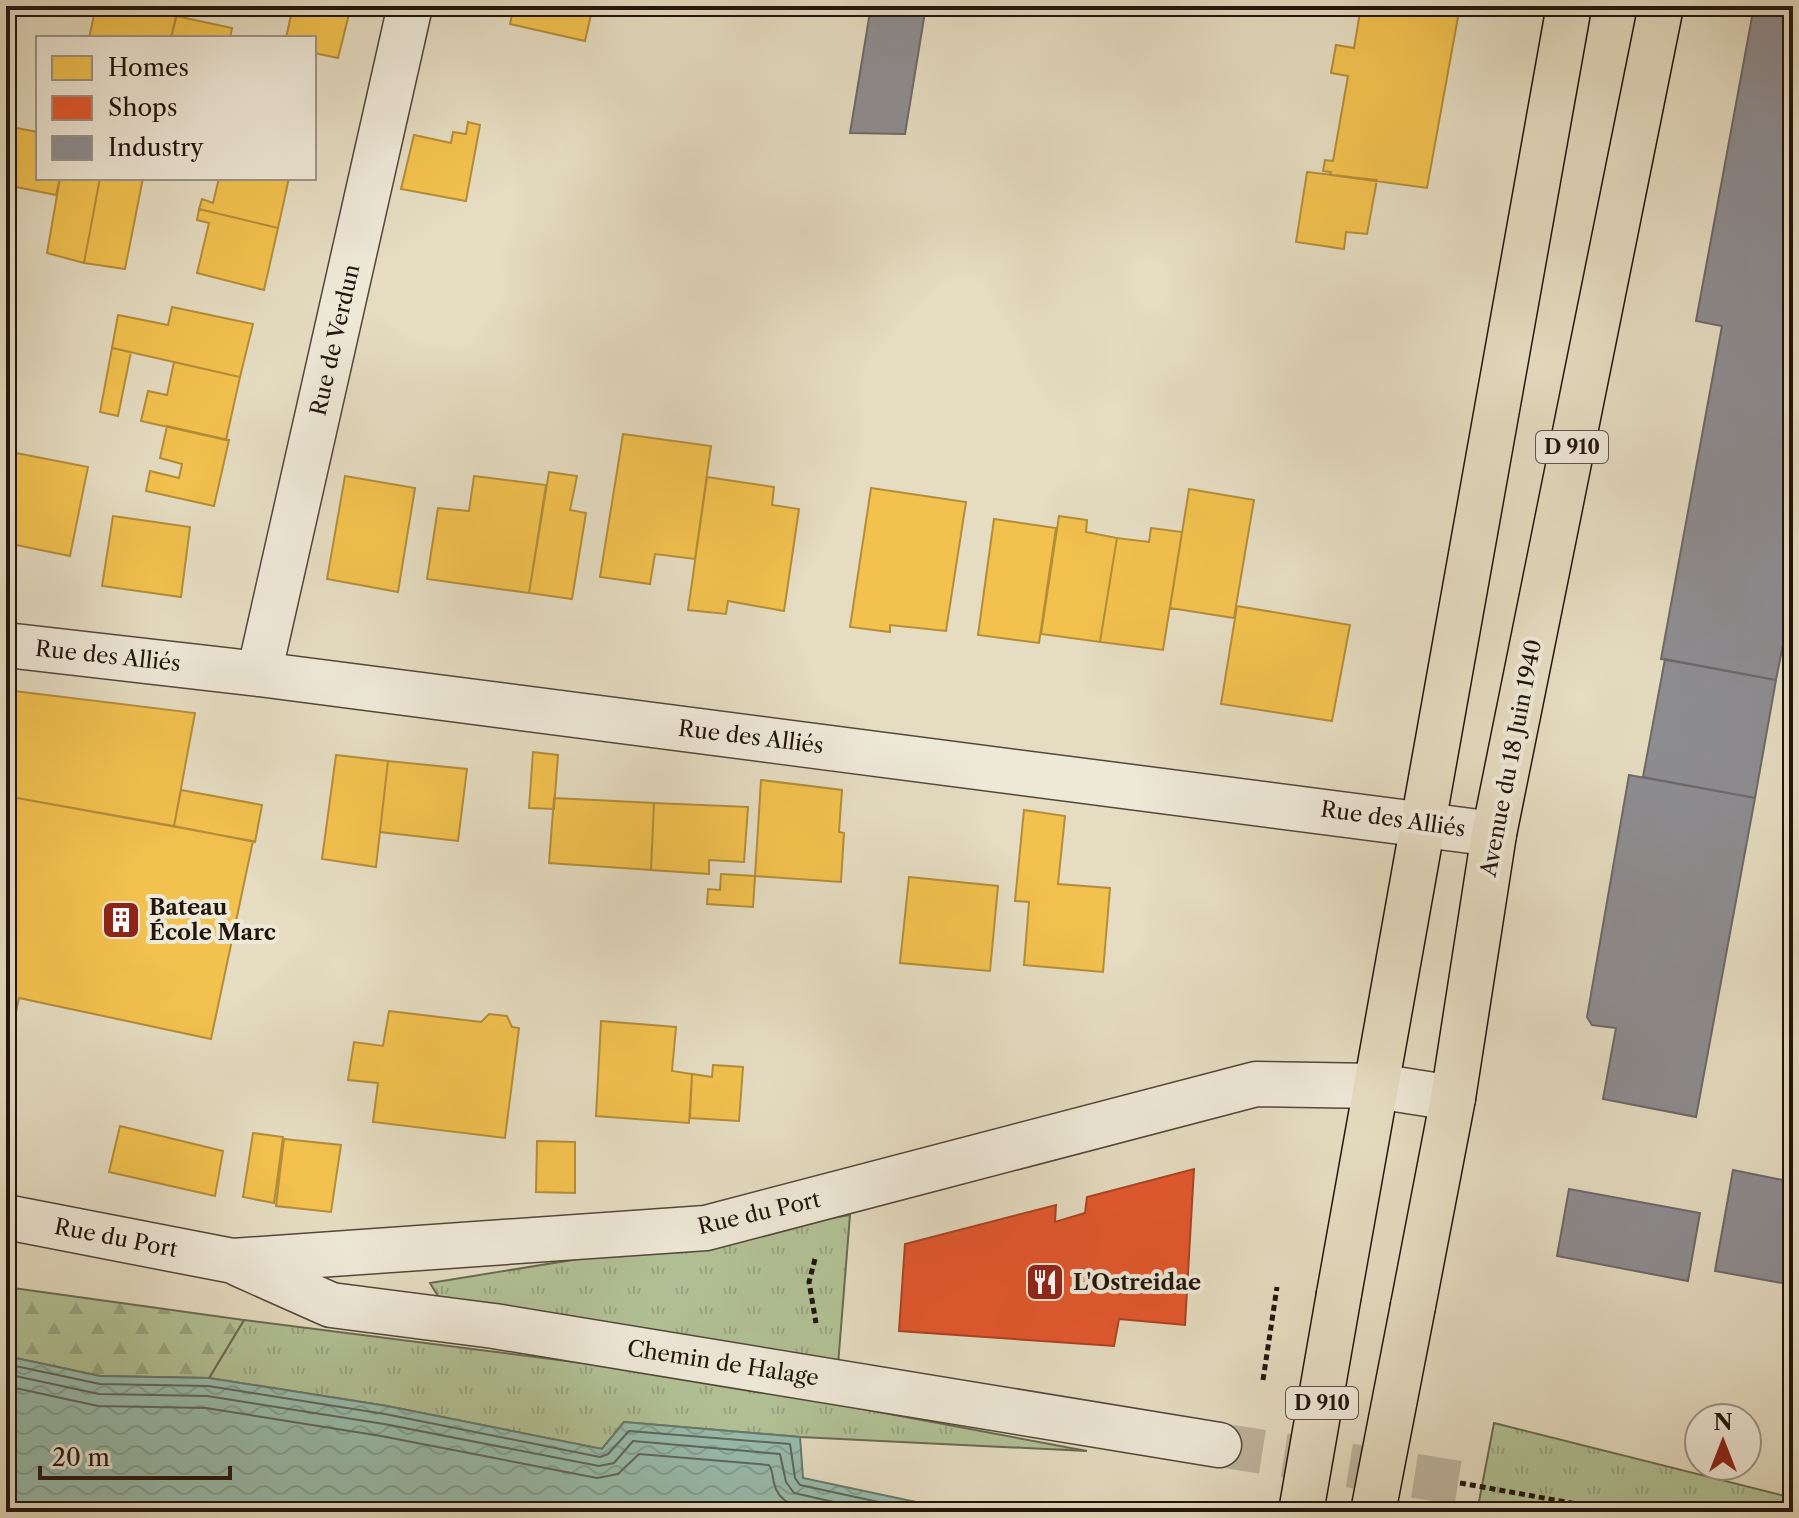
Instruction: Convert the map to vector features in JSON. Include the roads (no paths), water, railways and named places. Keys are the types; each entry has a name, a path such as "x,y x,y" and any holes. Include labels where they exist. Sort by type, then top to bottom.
{"main road":[{"name":"D 910","path":"1301,1512 1569,6"},
{"name":"Avenue du 18 Juin 1940","path":"1373,1512 1453,1098 1494,834 1661,6"}],"street":[{"name":"Rue de Verdun","path":"259,674 410,6"},
{"name":"Rue des Alliés","path":"6,645 259,674 1423,822 1494,834"},
{"name":"Rue du Port","path":"6,1217 233,1261 706,1228 1256,1084 1376,1086 1453,1098"},
{"name":"Chemin de Halage","path":"233,1261 331,1305 494,1326 1219,1445"}],"water":[{"path":"6,1356 100,1376 209,1378 387,1406 602,1449 624,1422 800,1437 803,1478 963,1512 6,1512"}],"tunnel":[{"path":"1219,1445 1460,1483"}],"place":[{"name":"Bateau École Marc","path":"121,920"},
{"name":"L'Ostreidae","path":"1045,1282"}]}
